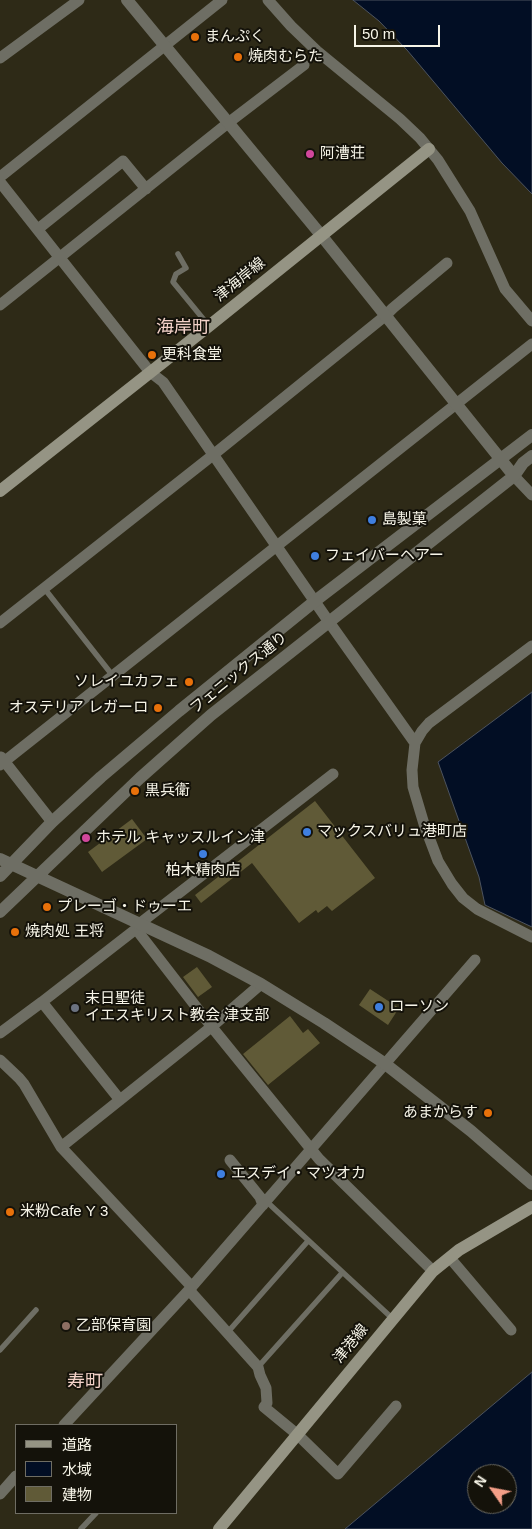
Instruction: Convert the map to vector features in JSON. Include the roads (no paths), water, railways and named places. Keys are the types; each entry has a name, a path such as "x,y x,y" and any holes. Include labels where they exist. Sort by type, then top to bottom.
{"main road":[{"name":"津海岸線","path":"0,491 429,149"},
{"name":"津港線","path":"219,1529 433,1271 459,1250 532,1207"}],"street":[{"path":"0,58 79,0"},
{"path":"127,0 321,236 500,459 532,494"},
{"path":"0,177 222,0"},
{"path":"268,0 317,51 400,119 420,138 438,160 470,211 505,289 532,321"},
{"path":"0,305 228,123 304,65"},
{"path":"38,229 123,161 146,189"},
{"path":"0,182 150,372 164,382 414,743"},
{"path":"0,623 213,455 385,316 447,263"},
{"path":"52,822 2,761 277,547 532,344"},
{"name":"フェニックス通り","path":"0,876 6,862 101,777 179,711 315,601 532,435"},
{"name":"フェニックス通り","path":"0,912 140,778 211,715 514,476 523,463 532,456"},
{"path":"532,646 429,723 414,743 412,770 413,787 424,824 438,861 452,884 463,898 477,910 532,937"},
{"path":"0,1033 333,774"},
{"path":"6,862 137,927 208,956 261,984 324,1023 384,1064 471,1131 532,1184"},
{"path":"137,927 212,1026 319,1159 433,1271"},
{"path":"65,1424 190,1289 475,960"},
{"path":"61,1147 212,1026 261,984"},
{"path":"42,1002 120,1100"},
{"path":"0,1060 24,1084 61,1147 258,1367 266,1388 267,1403 264,1407 298,1435 338,1474 396,1406"},
{"path":"230,1160 264,1203"},
{"path":"450,1258 511,1330"},
{"path":"0,1494 15,1477"}],"lane":[{"path":"178,254 186,268 176,274 174,282 209,326"},
{"path":"44,588 113,676"},
{"path":"264,1203 393,1319"},
{"path":"227,1333 308,1241"},
{"path":"258,1367 342,1273"},
{"path":"0,1350 36,1310"},
{"path":"81,1529 95,1514"}],"water":[{"path":"353,0 532,0 532,194 502,163 407,50 379,21"},
{"path":"532,692 532,927 485,905 479,877 438,762"},
{"path":"532,1372 532,1529 345,1529"}],"place":[{"name":"まんぷく","path":"195,37"},
{"name":"焼肉むらた","path":"238,57"},
{"name":"阿漕荘","path":"310,154"},
{"name":"更科食堂","path":"152,355"},
{"name":"島製菓","path":"372,520"},
{"name":"フェイバーヘアー","path":"315,556"},
{"name":"ソレイユカフェ","path":"189,682"},
{"name":"オステリア レガーロ","path":"158,708"},
{"name":"黒兵衛","path":"135,791"},
{"name":"マックスバリュ港町店","path":"307,832"},
{"name":"ホテル キャッスルイン津","path":"86,838"},
{"name":"柏木精肉店","path":"203,854"},
{"name":"プレーゴ・ドゥーエ","path":"47,907"},
{"name":"焼肉処 王将","path":"15,932"},
{"name":"ローソン","path":"379,1007"},
{"name":"末日聖徒 イエスキリスト教会 津支部","path":"75,1008"},
{"name":"あまからす","path":"488,1113"},
{"name":"エスデイ・マツオカ","path":"221,1174"},
{"name":"米粉Cafe Y 3","path":"10,1212"},
{"name":"乙部保育園","path":"66,1326"}],"district":[{"name":"海岸町","path":"183,328"},
{"name":"寿町","path":"85,1382"}]}
